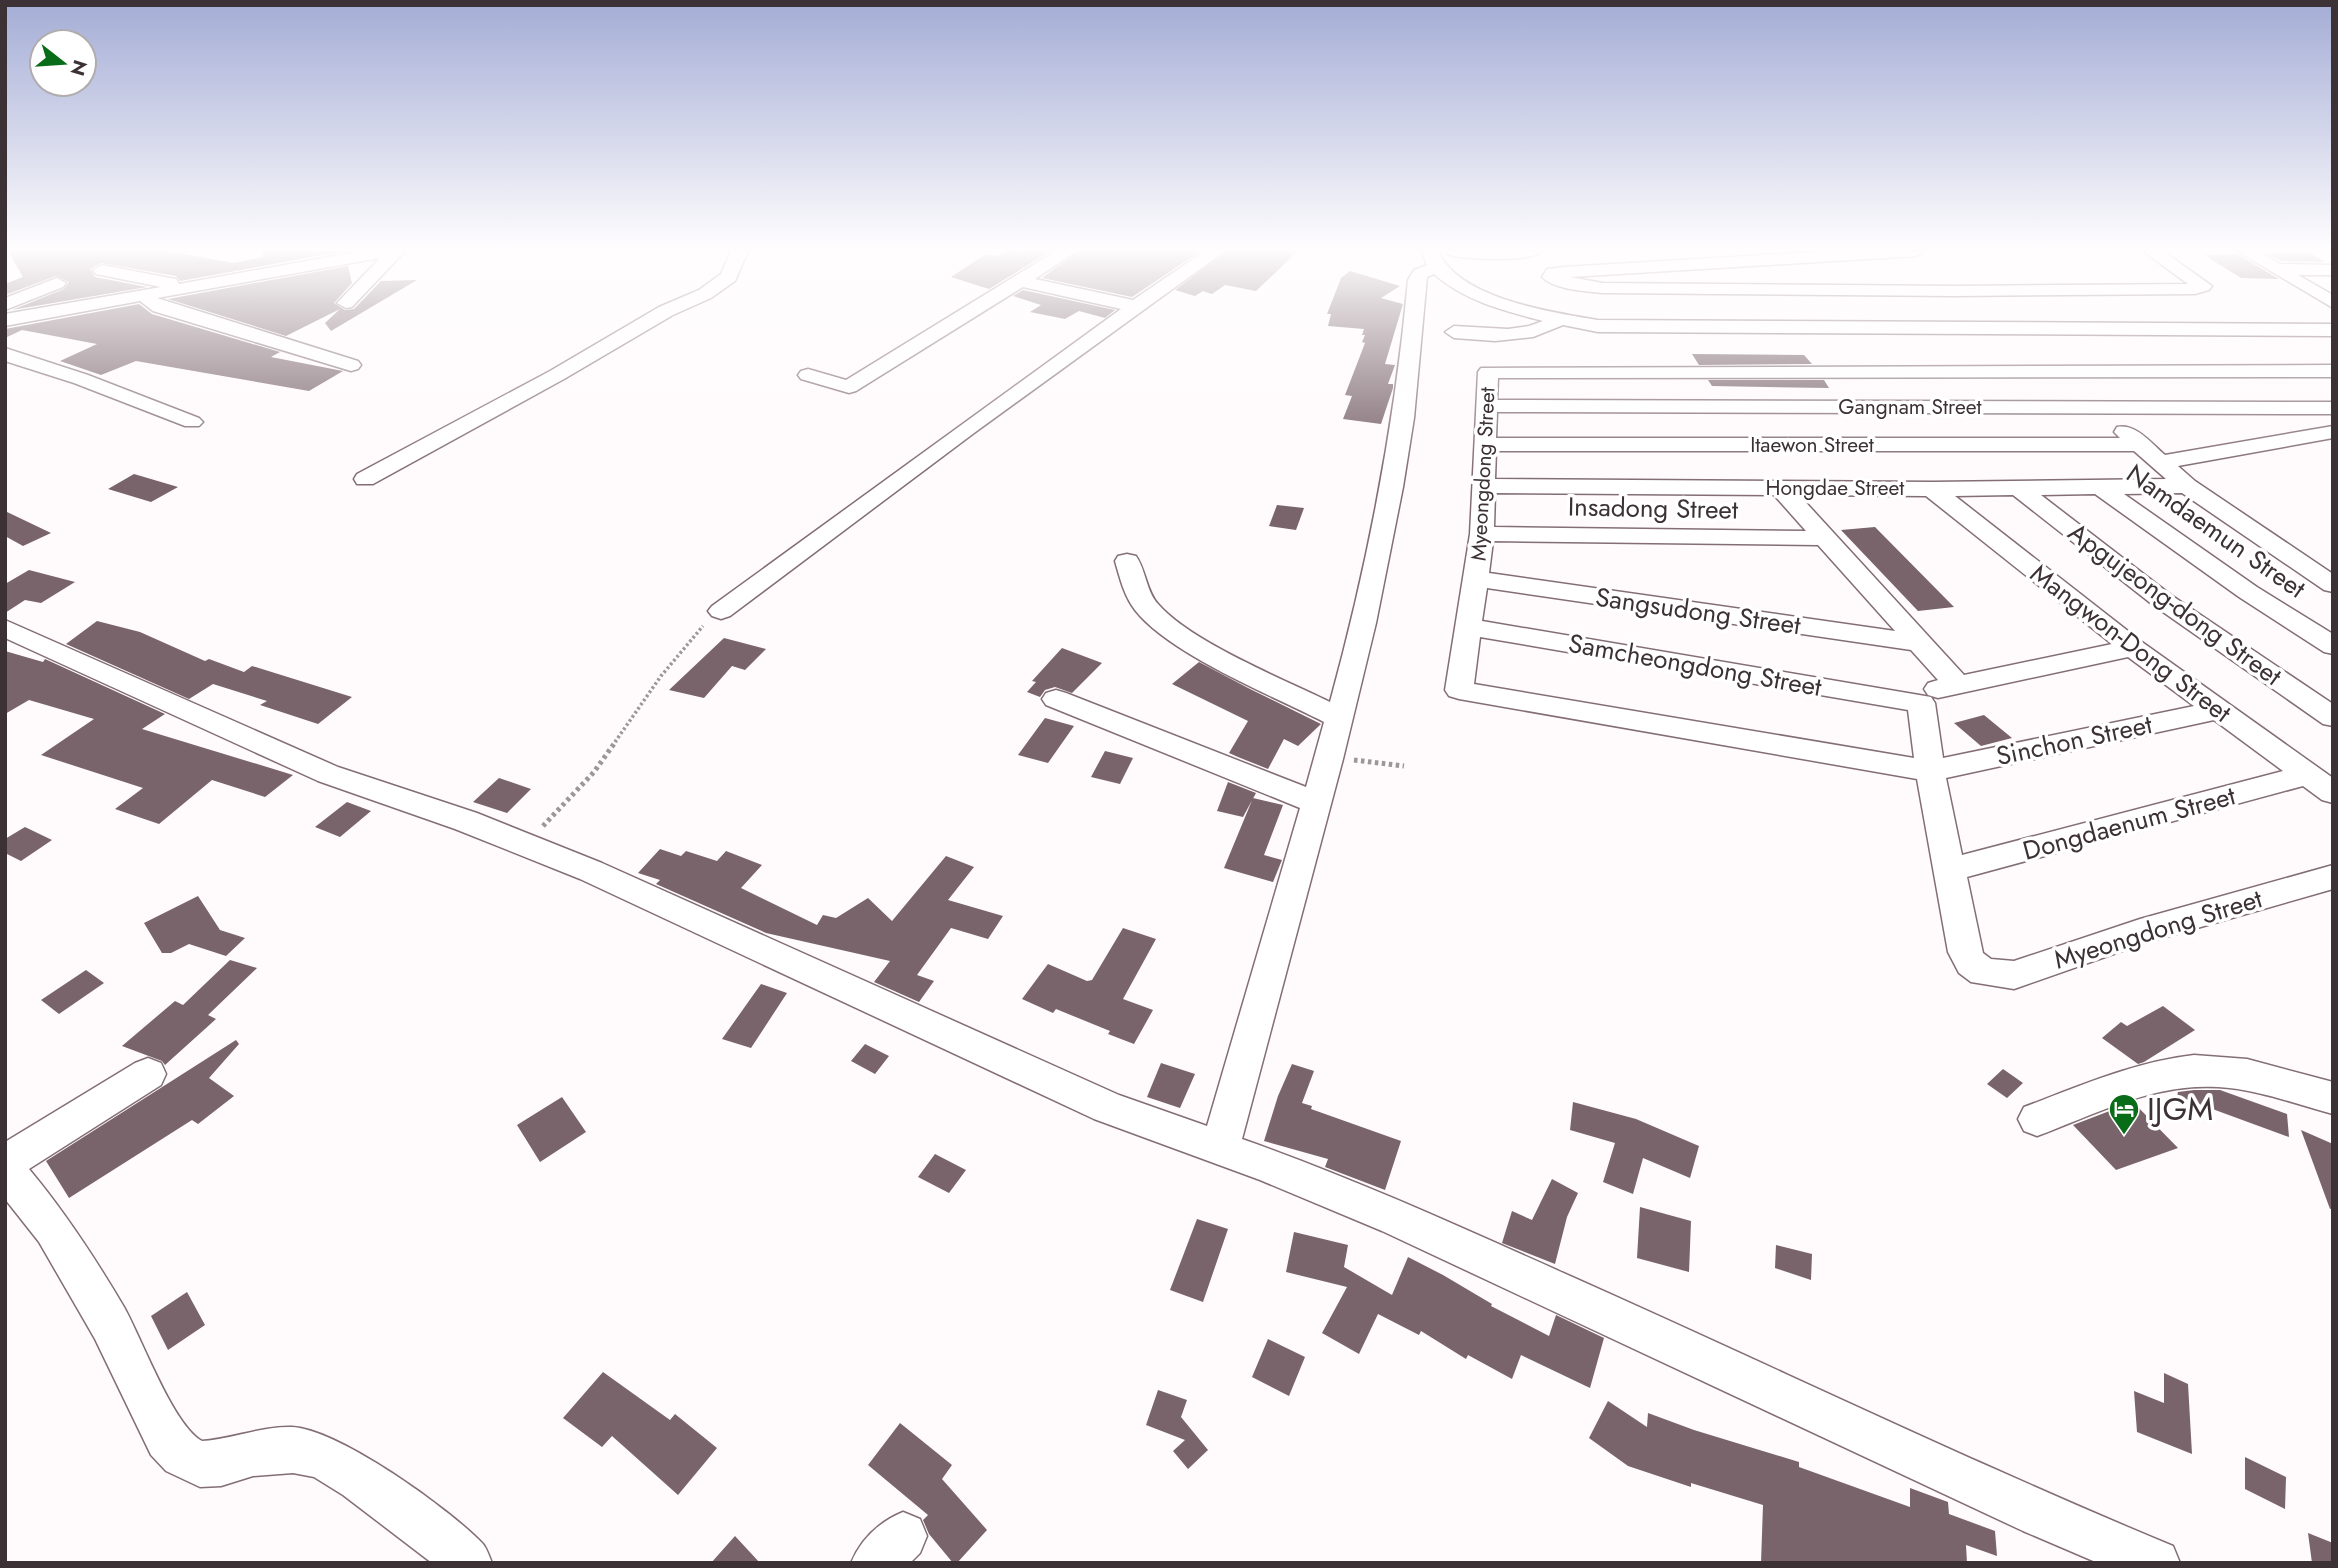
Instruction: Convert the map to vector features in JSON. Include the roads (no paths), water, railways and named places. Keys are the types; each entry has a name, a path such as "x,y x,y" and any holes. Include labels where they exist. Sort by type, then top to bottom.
{"street":[{"path":"217,324 351,365"},
{"path":"365,479 557,375 644,324"},
{"path":"808,375 849,387 951,324"},
{"path":"721,611 1108,324"},
{"path":"1220,1148 1329,757 1378,562 1401,425 1412,324"},
{"path":"1454,332 1517,335 1551,324"},
{"path":"1603,324 1645,328 2333,330"},
{"path":"1850,324 1923,407"},
{"path":"5,354 81,379 192,422"},
{"name":"Myeongdong Street","path":"1930,771 1459,690 1482,534 1488,372 2333,371"},
{"name":"Gangnam Street","path":"1487,406 2333,408"},
{"path":"2098,407 2187,486 2333,585"},
{"path":"2160,463 2333,432"},
{"name":"Itaewon Street","path":"1485,444 2140,445"},
{"name":"Hongdae Street","path":"1484,486 1932,489 2187,486"},
{"name":"Namdaemun Street","path":"2100,487 2248,592 2333,646"},
{"path":"1780,488 1956,683"},
{"name":"Mangwon-Dong Street","path":"1932,489 2133,648 2333,793"},
{"name":"Apgujeong-dong Street","path":"2020,489 2162,600 2333,717"},
{"name":"Insadong Street","path":"1482,534 1824,538"},
{"path":"1127,561 1145,607 1161,622 1185,638 1339,718"},
{"name":"Sangsudong Street","path":"1477,579 1920,643"},
{"name":"Samcheongdong Street","path":"1470,627 1921,703"},
{"path":"5,628 328,774 524,843 591,871 1096,1102 1396,1218 1791,1397 2040,1514 2156,1563"},
{"path":"1950,870 1930,771 1921,703 1930,693 1956,683 2133,648"},
{"path":"1056,699 1316,803"},
{"name":"Sinchon Street","path":"1930,771 2218,710"},
{"name":"Dongdaenum Street","path":"1950,870 2308,775"},
{"name":"Myeongdong Street","path":"1950,870 1965,952 1971,963 1983,972 2014,975 2140,932 2333,877"},
{"path":"2037,1119 2150,1077 2177,1072 2218,1071 2333,1098"},
{"path":"148,1074 5,1166 53,1229 110,1324 167,1439 182,1455 200,1464 221,1463 253,1453 293,1450 323,1456 442,1539 468,1563"}],"place":[{"name":"IJGM","path":"2124,1136"}]}
